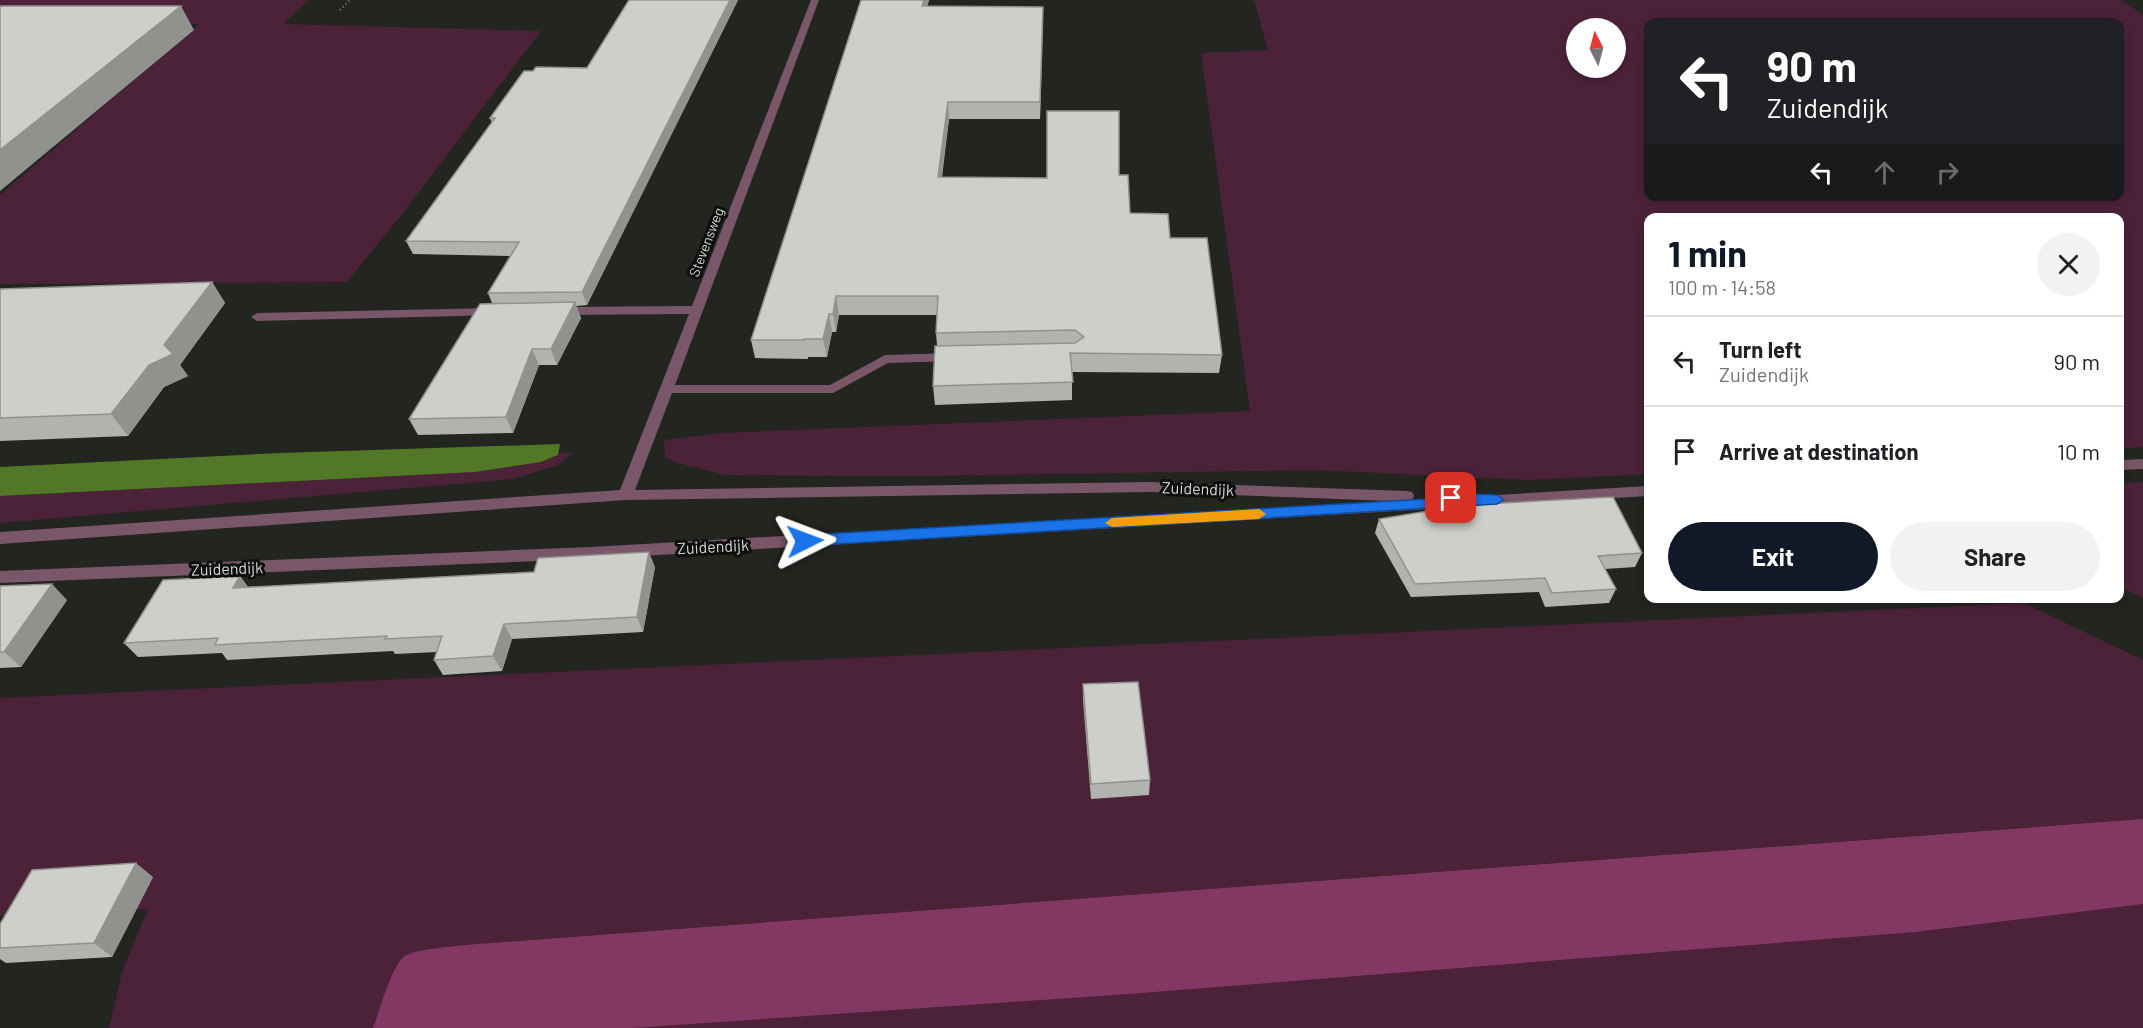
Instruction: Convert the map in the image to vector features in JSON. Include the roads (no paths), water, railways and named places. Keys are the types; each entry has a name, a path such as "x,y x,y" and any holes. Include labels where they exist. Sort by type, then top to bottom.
{"street":[{"name":"Stevensweg","path":"626,495 815,0"},
{"path":"538,311 695,310"},
{"path":"257,317 502,312"},
{"path":"666,389 833,389 885,359 968,357"},
{"path":"2124,465 2143,464"},
{"name":"Zuidendijk","path":"0,538 626,495 1151,487 1497,500"},
{"name":"Zuidendijk","path":"0,577 602,553 1644,491"}]}
